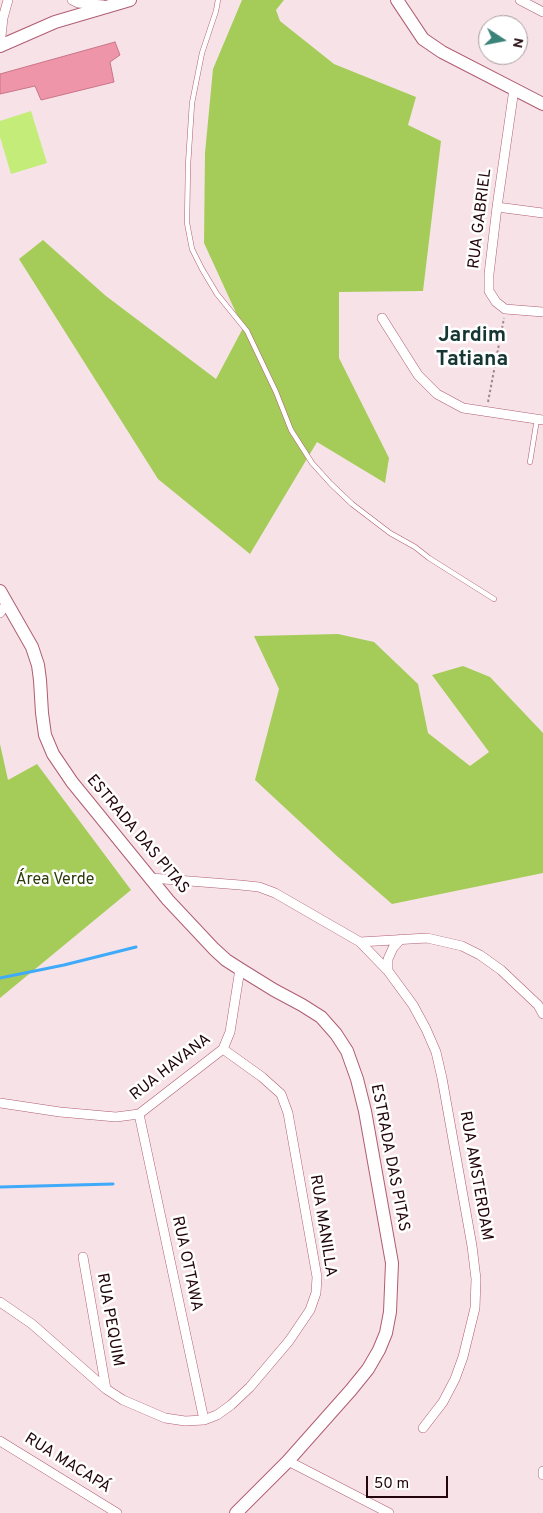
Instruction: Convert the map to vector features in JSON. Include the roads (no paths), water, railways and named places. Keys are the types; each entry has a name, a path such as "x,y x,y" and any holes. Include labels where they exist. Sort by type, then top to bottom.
{"main road":[{"path":"0,46 54,22 130,0"},
{"path":"397,0 423,39 442,52 543,104"},
{"name":"ESTRADA DAS PITAS","path":"0,591 32,647 40,680 45,735 53,754 72,782 196,931 226,960 321,1017 336,1034 347,1051 357,1079 365,1111 392,1263 390,1312 386,1333 368,1369 351,1390 288,1461 236,1513"}],"street":[{"path":"0,46 3,18 8,0"},
{"path":"72,0 78,4 110,6"},
{"path":"520,0 543,12"},
{"name":"RUA GABRIEL","path":"514,89 497,207 489,274 489,291 496,302 505,309 543,312"},
{"path":"497,207 543,213"},
{"path":"382,318 418,375 437,394 463,408 540,419"},
{"path":"0,614 8,603"},
{"name":"RUA AMSTERDAM","path":"151,878 240,884 259,887 275,893 360,942 388,971 413,1005 426,1029 436,1052 442,1078 472,1246 476,1279 475,1308 464,1357 443,1402 423,1428"},
{"path":"360,942 427,938 462,946 480,955 501,970 538,1005 543,1014"},
{"path":"388,971 388,959 392,948 401,939"},
{"name":"RUA HAVANA","path":"0,1103 60,1112 116,1117 139,1114 223,1049 230,1032 240,969"},
{"name":"RUA MANILLA","path":"0,1302 32,1324 106,1389 123,1400 165,1418 185,1421 204,1420 217,1415 231,1405 250,1386 289,1341 310,1310 316,1293 317,1277 288,1113 281,1094 262,1077 223,1049"},
{"name":"RUA OTTAWA","path":"139,1114 204,1420"},
{"name":"RUA PEQUIM","path":"83,1257 106,1389"},
{"name":"RUA MACAPÁ","path":"0,1441 117,1513"},
{"path":"288,1461 389,1513"}],"lane":[{"path":"218,0 202,53 192,103 187,223 192,249 217,294 247,331 276,392 291,430 312,462 352,504 390,532 494,599"},
{"path":"530,462 540,419"}],"waterway":[{"path":"0,978 64,965 136,947"},
{"path":"0,1187 113,1184"}],"district":[{"name":"Jardim Tatiana","path":"472,349"}],"park label":[{"name":"Área Verde","path":"55,881"}]}
